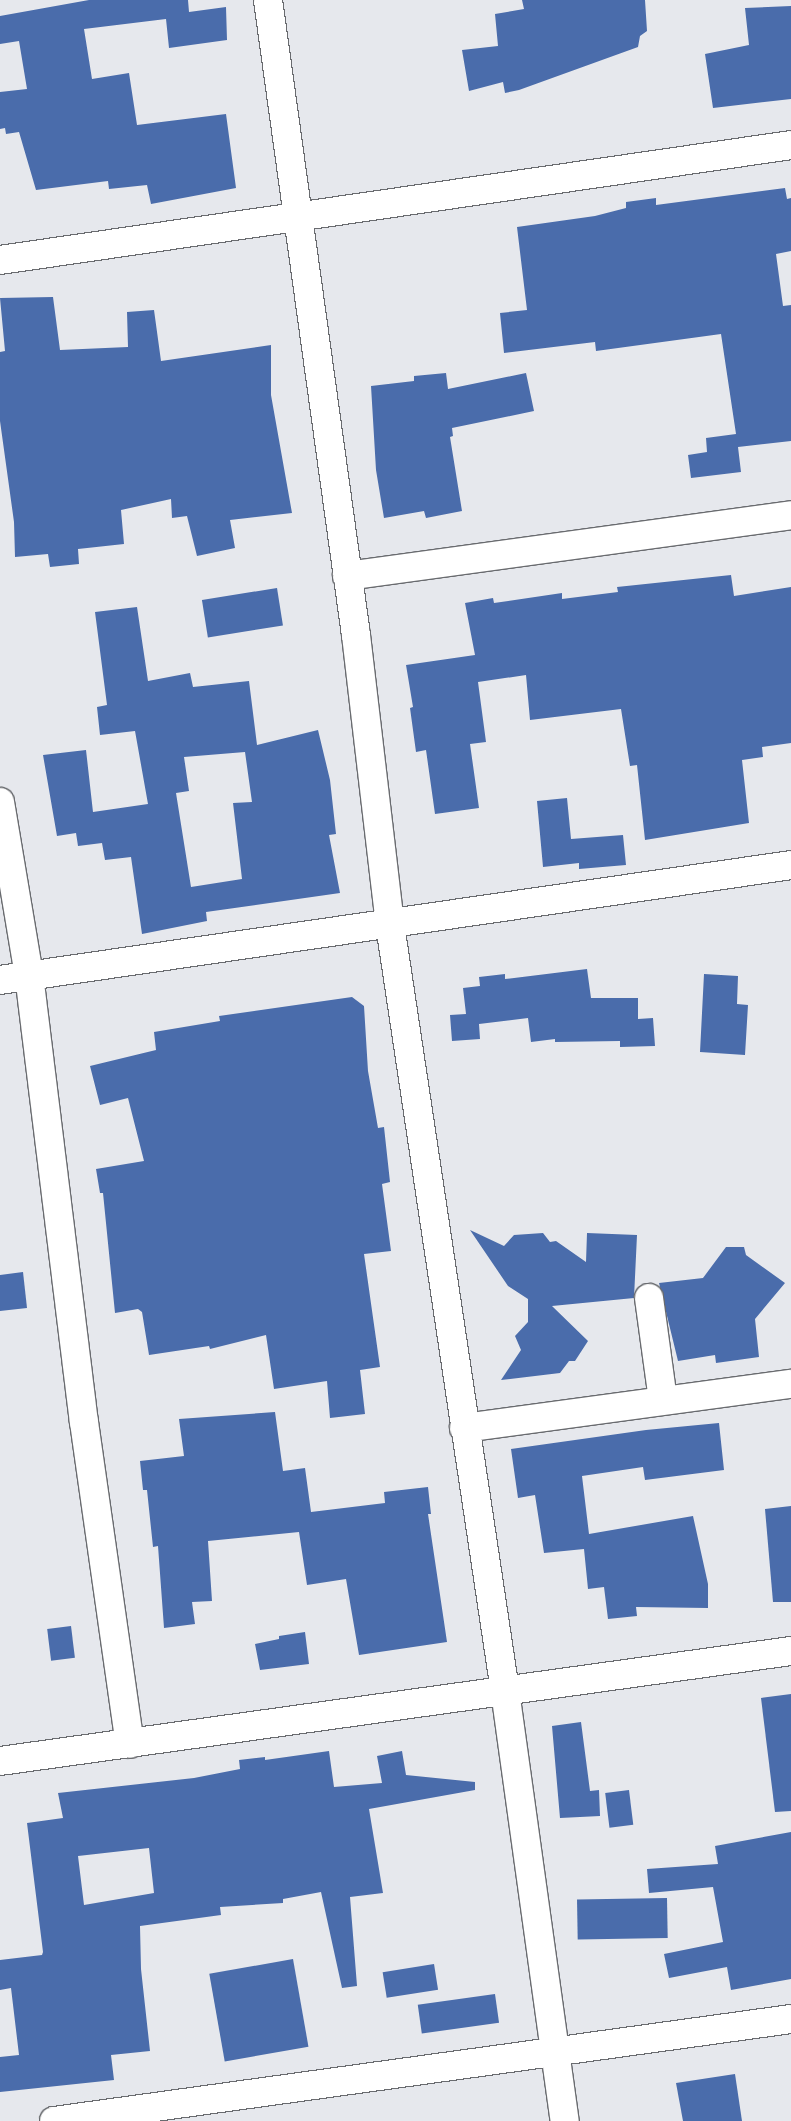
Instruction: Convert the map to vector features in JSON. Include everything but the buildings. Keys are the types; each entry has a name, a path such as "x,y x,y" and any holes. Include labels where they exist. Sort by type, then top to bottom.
{"street":[{"path":"268,0 347,576 390,925 505,1691 564,2121"},
{"path":"0,260 791,145"},
{"path":"347,576 791,515"},
{"path":"0,802 29,976 84,1422 130,1744"},
{"path":"0,980 390,925 791,865"},
{"path":"649,1298 663,1400"},
{"path":"464,1428 791,1384"},
{"path":"0,1761 791,1651"},
{"path":"54,2121 791,2019"}]}
